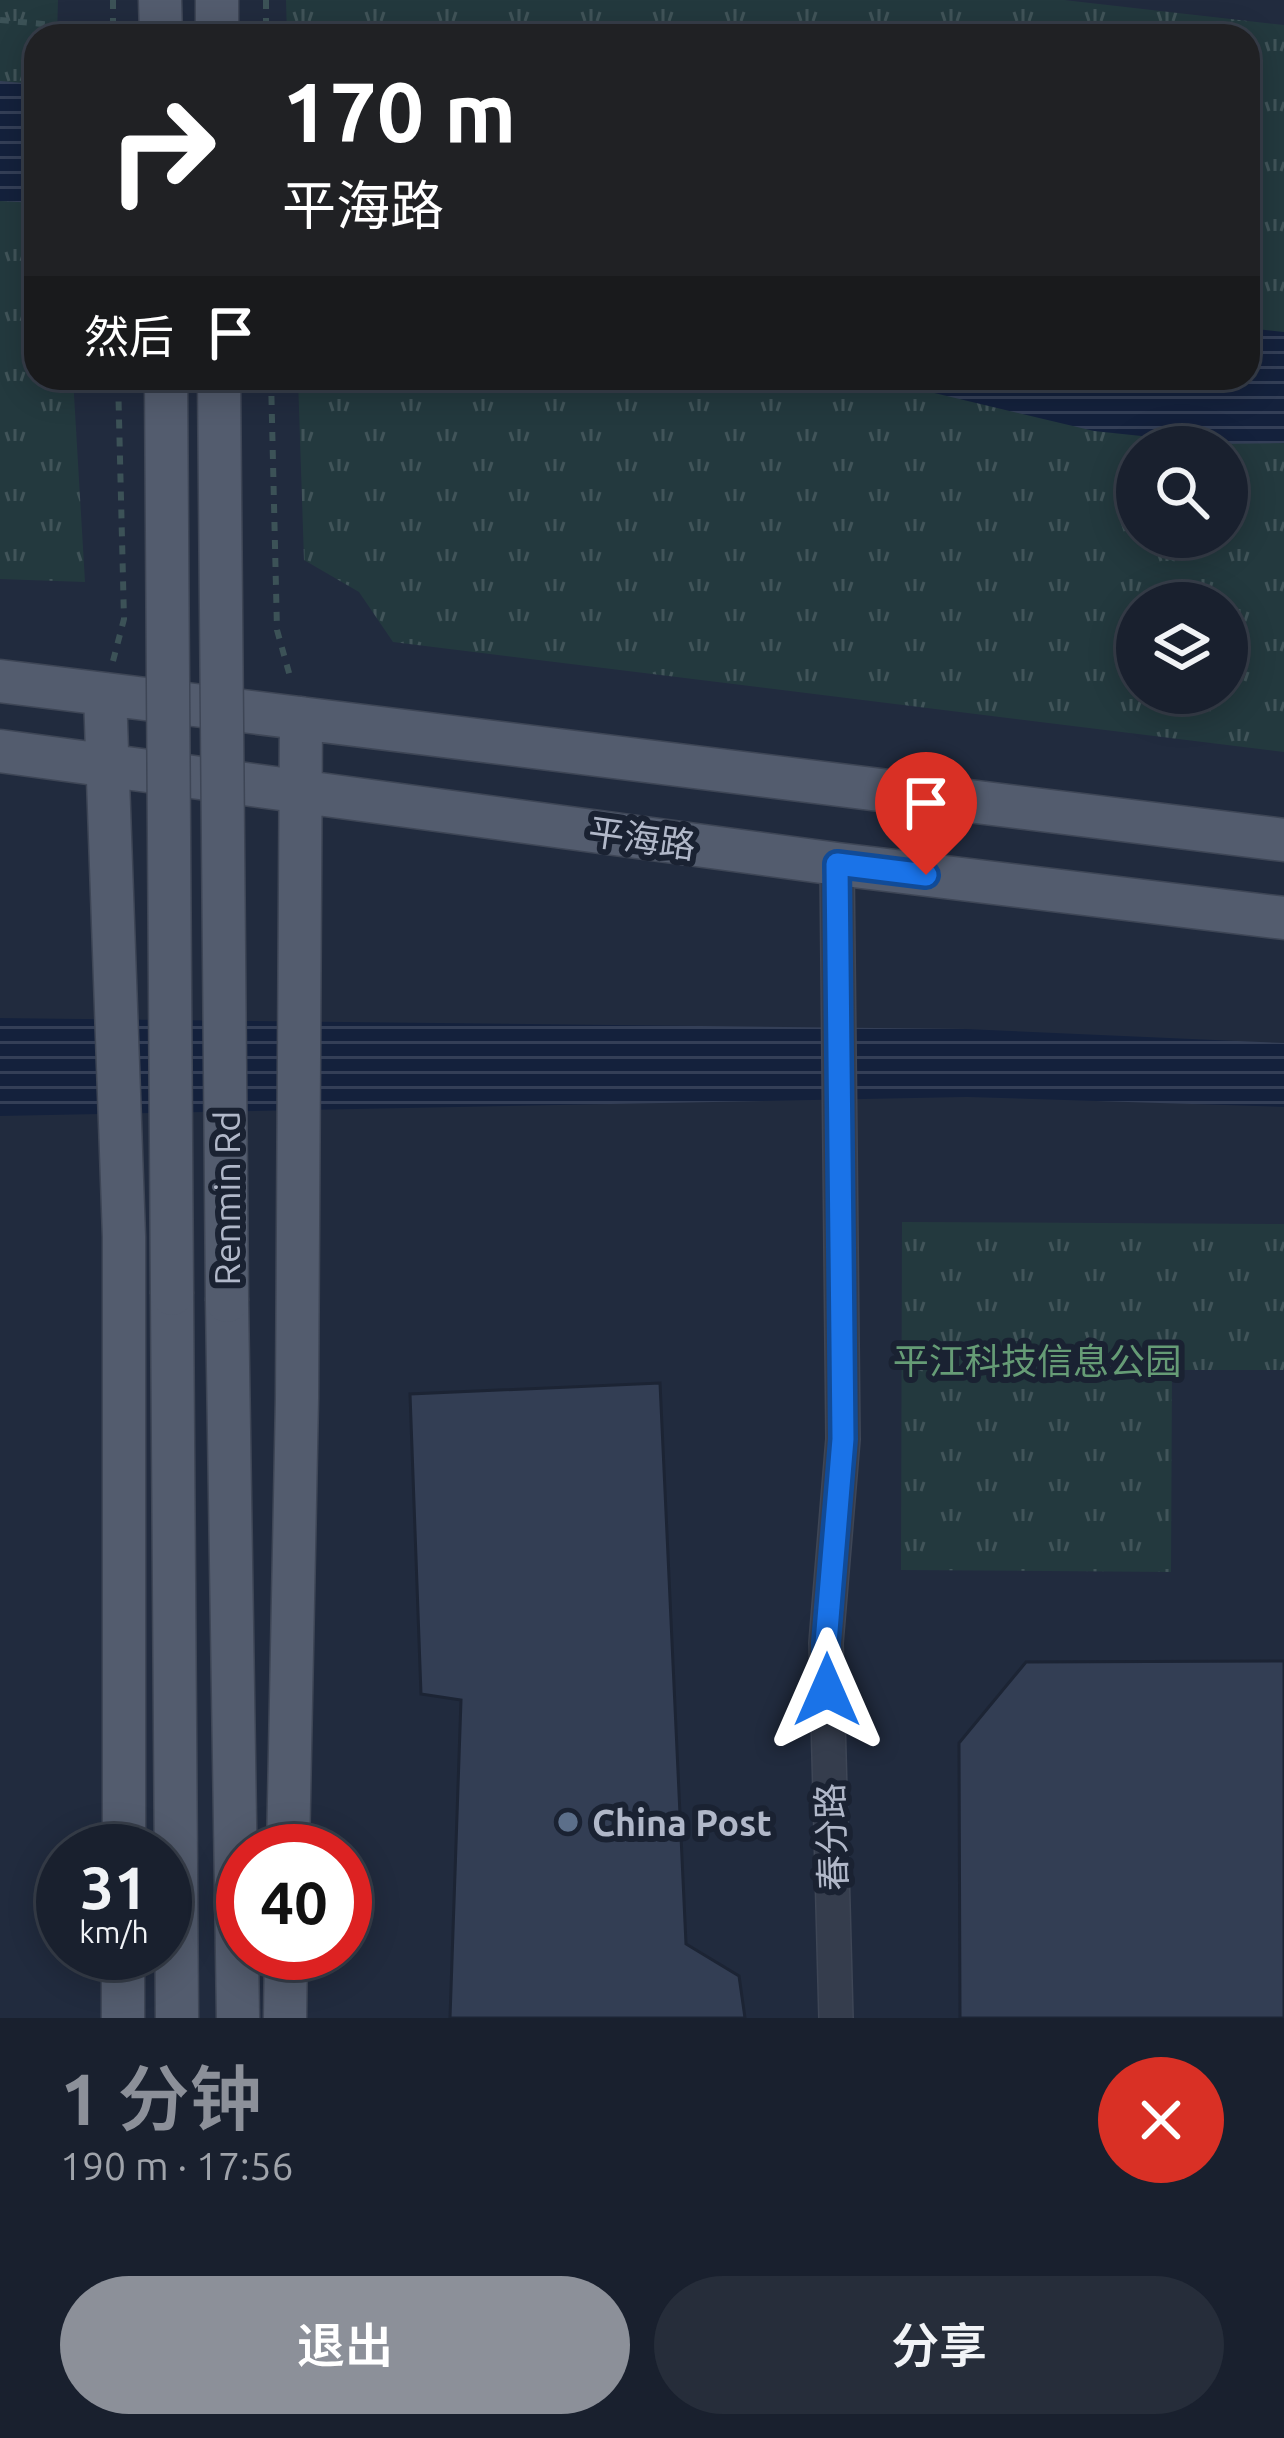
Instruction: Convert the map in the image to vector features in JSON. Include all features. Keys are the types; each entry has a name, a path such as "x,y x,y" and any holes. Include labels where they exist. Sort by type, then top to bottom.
{"main road":[{"name":"Renmin Rd","path":"166,390 177,2018"},
{"name":"Renmin Rd","path":"219,390 238,2018"},
{"path":"0,681 1284,840"},
{"path":"105,694 124,1237 124,1824"},
{"path":"289,1824 302,718"},
{"name":"平海路","path":"0,751 837,864 1284,918"},
{"path":"123,1980 123,2018"},
{"path":"285,2018 286,1980"}],"street":[{"name":"春分路","path":"836,2018 826,1643 843,1439 837,864"}],"path":[{"path":"0,20 43,24"},
{"path":"105,694 124,619 118,390"},
{"path":"271,390 277,630 302,718"}],"green space":[{"path":"0,0 58,0 57,24 24,24 24,390 74,390 85,582 0,579"},
{"path":"286,0 1064,0 1284,25 1284,752 393,642 359,592 304,560 298,390 1260,390 1260,24 287,24"},
{"name":"平江科技信息公园","path":"902,1222 1284,1224 1284,1370 1172,1370 1171,1572 901,1570"}],"water":[{"path":"0,81 24,83 24,202 0,201"},
{"path":"1260,329 1284,332 1284,443 1248,444 1248,426 1116,426 1116,433 922,390 1260,390"},
{"path":"0,1018 966,1029 1284,1043 1284,1107 967,1097 0,1116"}],"building":[{"name":"China Post","path":"660,1383 686,1944 739,1976 745,2018 450,2018 461,1700 421,1694 410,1394"},
{"path":"1284,1661 1284,2018 960,2018 959,1743 1026,1662"}],"place":[{"name":"China Post","path":"568,1822"}],"route":[{"path":"827,1690 826,1643 843,1439 837,864 926,875"}]}
